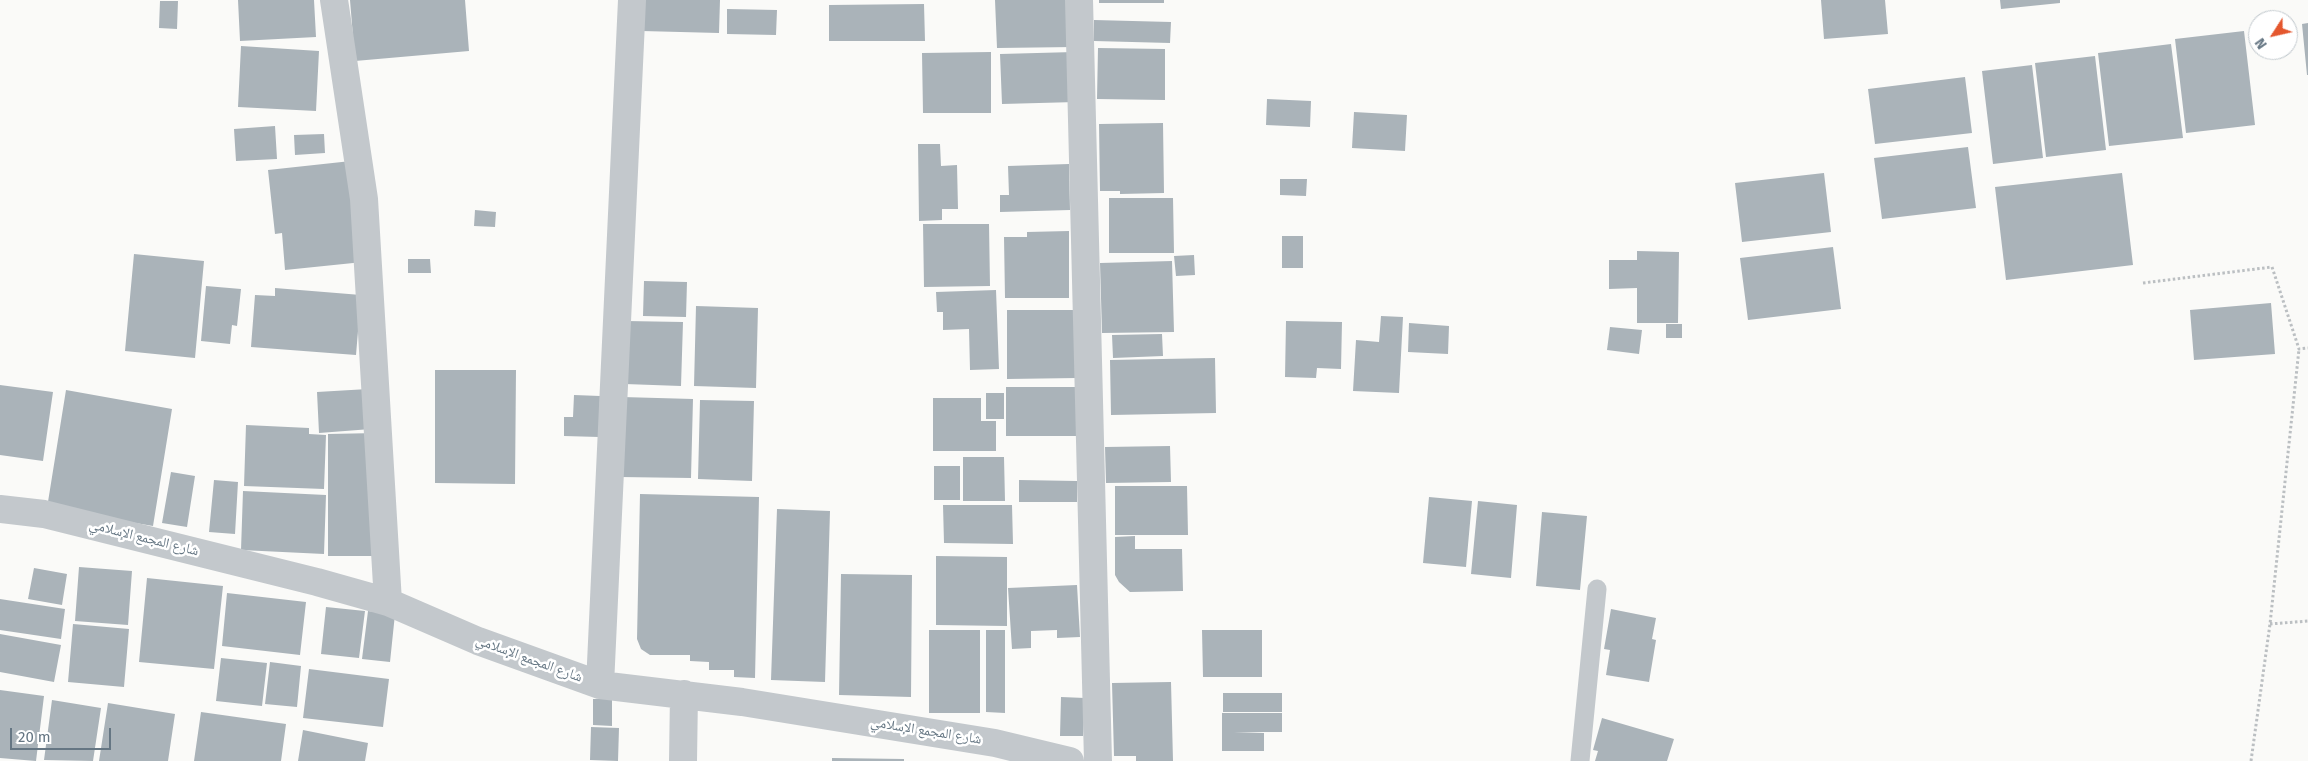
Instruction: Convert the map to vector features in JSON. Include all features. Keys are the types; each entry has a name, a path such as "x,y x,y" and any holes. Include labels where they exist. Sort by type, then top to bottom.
{"street":[{"path":"334,0 364,198 388,602"},
{"path":"600,685 632,0"},
{"path":"1079,0 1098,761"},
{"name":"شارع المجمع الإسلامي","path":"0,509 44,514 317,582 388,602 478,641 600,685 684,694 995,752 1070,761"},
{"path":"684,694 684,761"}],"lane":[{"path":"1580,761 1597,589"}],"path":[{"path":"2143,283 2272,267 2299,349 2270,624 2251,761"},
{"path":"2299,349 2308,348"},
{"path":"2270,624 2308,621"}],"building":[{"path":"238,0 314,0 316,37 240,41"},
{"path":"350,0 465,0 469,51 355,61"},
{"path":"643,0 720,0 719,33 642,31"},
{"path":"995,0 1072,0 1074,47 997,48"},
{"path":"1099,0 1164,0 1164,3 1099,3"},
{"path":"1821,0 1885,0 1888,34 1824,39"},
{"path":"2000,0 2060,0 2060,3 2001,9"},
{"path":"160,1 178,1 177,29 159,28"},
{"path":"924,4 925,41 829,41 829,5"},
{"path":"727,9 777,10 776,35 727,34"},
{"path":"1094,20 1171,22 1170,43 1094,41"},
{"path":"2308,23 2308,75 2307,75 2302,24"},
{"path":"2244,31 2255,125 2186,133 2175,39"},
{"path":"2171,44 2183,138 2109,146 2098,53"},
{"path":"241,46 319,51 316,111 238,107"},
{"path":"1098,48 1165,49 1165,100 1097,99"},
{"path":"991,52 991,113 923,113 922,53"},
{"path":"1074,52 1076,102 1002,104 1000,54"},
{"path":"2095,56 2106,150 2046,157 2035,63"},
{"path":"2032,65 2043,158 1993,164 1982,71"},
{"path":"1965,77 1972,133 1875,144 1868,89"},
{"path":"1267,99 1311,101 1310,127 1266,125"},
{"path":"1354,112 1407,115 1405,151 1352,148"},
{"path":"1163,123 1164,193 1120,194 1120,191 1100,191 1099,124"},
{"path":"275,126 277,159 236,161 234,129"},
{"path":"324,134 325,153 295,155 294,135"},
{"path":"918,144 940,144 941,166 957,165 958,209 942,209 942,220 919,221"},
{"path":"1968,147 1976,208 1882,219 1874,158"},
{"path":"351,161 363,262 285,270 282,233 275,234 268,170"},
{"path":"1069,164 1070,210 1000,212 1000,195 1009,195 1008,166"},
{"path":"1824,173 1831,232 1742,242 1735,183"},
{"path":"2122,173 2133,265 2006,280 1995,187"},
{"path":"1280,179 1307,179 1306,196 1280,195"},
{"path":"1109,198 1173,198 1174,253 1109,253"},
{"path":"475,210 496,212 495,227 474,226"},
{"path":"923,224 989,224 990,286 924,287"},
{"path":"1069,231 1069,298 1005,298 1004,237 1027,237 1027,232"},
{"path":"1282,236 1303,236 1303,268 1282,268"},
{"path":"1833,247 1841,309 1748,320 1740,258"},
{"path":"1637,251 1679,252 1678,323 1637,323 1637,288 1609,289 1609,260 1637,260"},
{"path":"134,254 204,261 195,358 125,351"},
{"path":"1194,255 1195,275 1176,276 1174,256"},
{"path":"408,259 430,259 431,273 408,273"},
{"path":"1172,261 1174,332 1102,333 1100,263"},
{"path":"644,281 687,282 686,317 643,316"},
{"path":"206,286 241,289 237,326 232,325 230,344 201,341"},
{"path":"275,288 361,295 356,355 251,347 255,295 275,296"},
{"path":"996,290 999,369 970,370 969,329 943,330 943,312 937,312 936,292"},
{"path":"2271,303 2275,354 2194,360 2190,310"},
{"path":"696,306 758,308 756,388 694,386"},
{"path":"1007,310 1077,310 1077,378 1007,379"},
{"path":"1381,316 1403,317 1399,393 1353,391 1356,340 1379,342"},
{"path":"626,321 683,322 681,386 625,384"},
{"path":"1286,321 1342,322 1341,369 1317,368 1316,378 1285,377"},
{"path":"1409,323 1449,326 1448,354 1408,352"},
{"path":"1666,324 1682,324 1682,338 1666,338"},
{"path":"1610,327 1642,330 1639,354 1607,350"},
{"path":"1162,334 1163,356 1113,358 1112,335"},
{"path":"1215,358 1216,413 1111,415 1110,360"},
{"path":"435,370 516,370 515,484 435,483"},
{"path":"0,385 53,392 43,461 0,455"},
{"path":"1006,387 1081,387 1081,436 1006,436"},
{"path":"368,389 371,429 319,433 317,392"},
{"path":"66,390 172,409 153,526 47,508"},
{"path":"986,393 1004,393 1004,419 986,419"},
{"path":"574,395 600,396 599,437 564,436 564,417 573,417"},
{"path":"622,397 693,399 691,478 620,477"},
{"path":"933,398 981,398 981,421 996,421 996,451 933,451"},
{"path":"700,400 754,401 752,481 698,479"},
{"path":"246,425 309,428 309,434 326,435 324,489 244,486"},
{"path":"377,433 377,556 328,556 328,434"},
{"path":"1170,446 1171,482 1106,483 1105,447"},
{"path":"963,457 1004,457 1005,501 963,501"},
{"path":"934,466 960,466 960,500 934,500"},
{"path":"171,472 195,476 187,527 162,523"},
{"path":"214,480 238,482 235,534 209,532"},
{"path":"1019,480 1077,481 1077,502 1019,502"},
{"path":"1115,486 1187,486 1188,535 1115,535"},
{"path":"243,491 326,495 324,554 241,550"},
{"path":"640,494 759,497 755,678 734,677 734,670 709,670 709,662 690,661 690,655 650,655 641,649 637,639"},
{"path":"1429,497 1472,501 1466,567 1423,563"},
{"path":"1478,501 1517,505 1511,578 1471,574"},
{"path":"943,505 1012,505 1013,544 944,543"},
{"path":"777,509 830,511 825,682 771,680"},
{"path":"1542,512 1587,516 1580,590 1536,586"},
{"path":"1135,536 1135,549 1182,549 1183,591 1130,592 1119,582 1115,575 1115,537"},
{"path":"936,556 1007,557 1007,626 936,625"},
{"path":"79,567 132,571 128,625 75,621"},
{"path":"34,568 67,574 62,605 28,599"},
{"path":"841,574 912,575 911,697 839,695"},
{"path":"147,578 223,586 214,669 139,662"},
{"path":"1077,585 1080,637 1057,638 1057,630 1031,631 1031,648 1012,649 1008,588"},
{"path":"227,593 306,602 300,655 222,646"},
{"path":"0,599 65,609 61,639 0,630"},
{"path":"326,607 365,611 359,658 321,654"},
{"path":"1611,609 1656,618 1652,639 1656,640 1649,682 1606,675 1610,650 1604,649"},
{"path":"368,611 395,614 390,662 362,659"},
{"path":"73,624 129,629 124,687 68,682"},
{"path":"929,630 980,630 980,713 929,713"},
{"path":"986,630 1005,630 1005,713 986,712"},
{"path":"1202,630 1262,630 1262,677 1203,677"},
{"path":"0,634 61,645 54,682 0,672"},
{"path":"221,658 267,663 262,706 216,701"},
{"path":"270,662 301,666 297,707 265,704"},
{"path":"309,669 389,679 383,727 303,718"},
{"path":"1171,682 1173,761 1136,761 1136,756 1114,756 1112,683"},
{"path":"0,690 44,696 36,761 0,758"},
{"path":"1223,693 1282,693 1282,712 1223,712"},
{"path":"1061,697 1085,698 1083,736 1060,736"},
{"path":"593,699 612,699 612,726 593,725"},
{"path":"52,700 101,708 93,761 44,760"},
{"path":"108,703 175,714 168,761 99,761"},
{"path":"201,712 286,724 281,761 194,761"},
{"path":"1222,713 1282,713 1282,732 1234,732 1264,733 1264,751 1222,751"},
{"path":"1602,718 1674,739 1667,761 1595,761 1598,751 1593,750"},
{"path":"591,727 619,728 618,761 590,760"},
{"path":"303,730 368,743 365,761 298,761"},
{"path":"832,758 904,759 904,761 832,761"}]}
